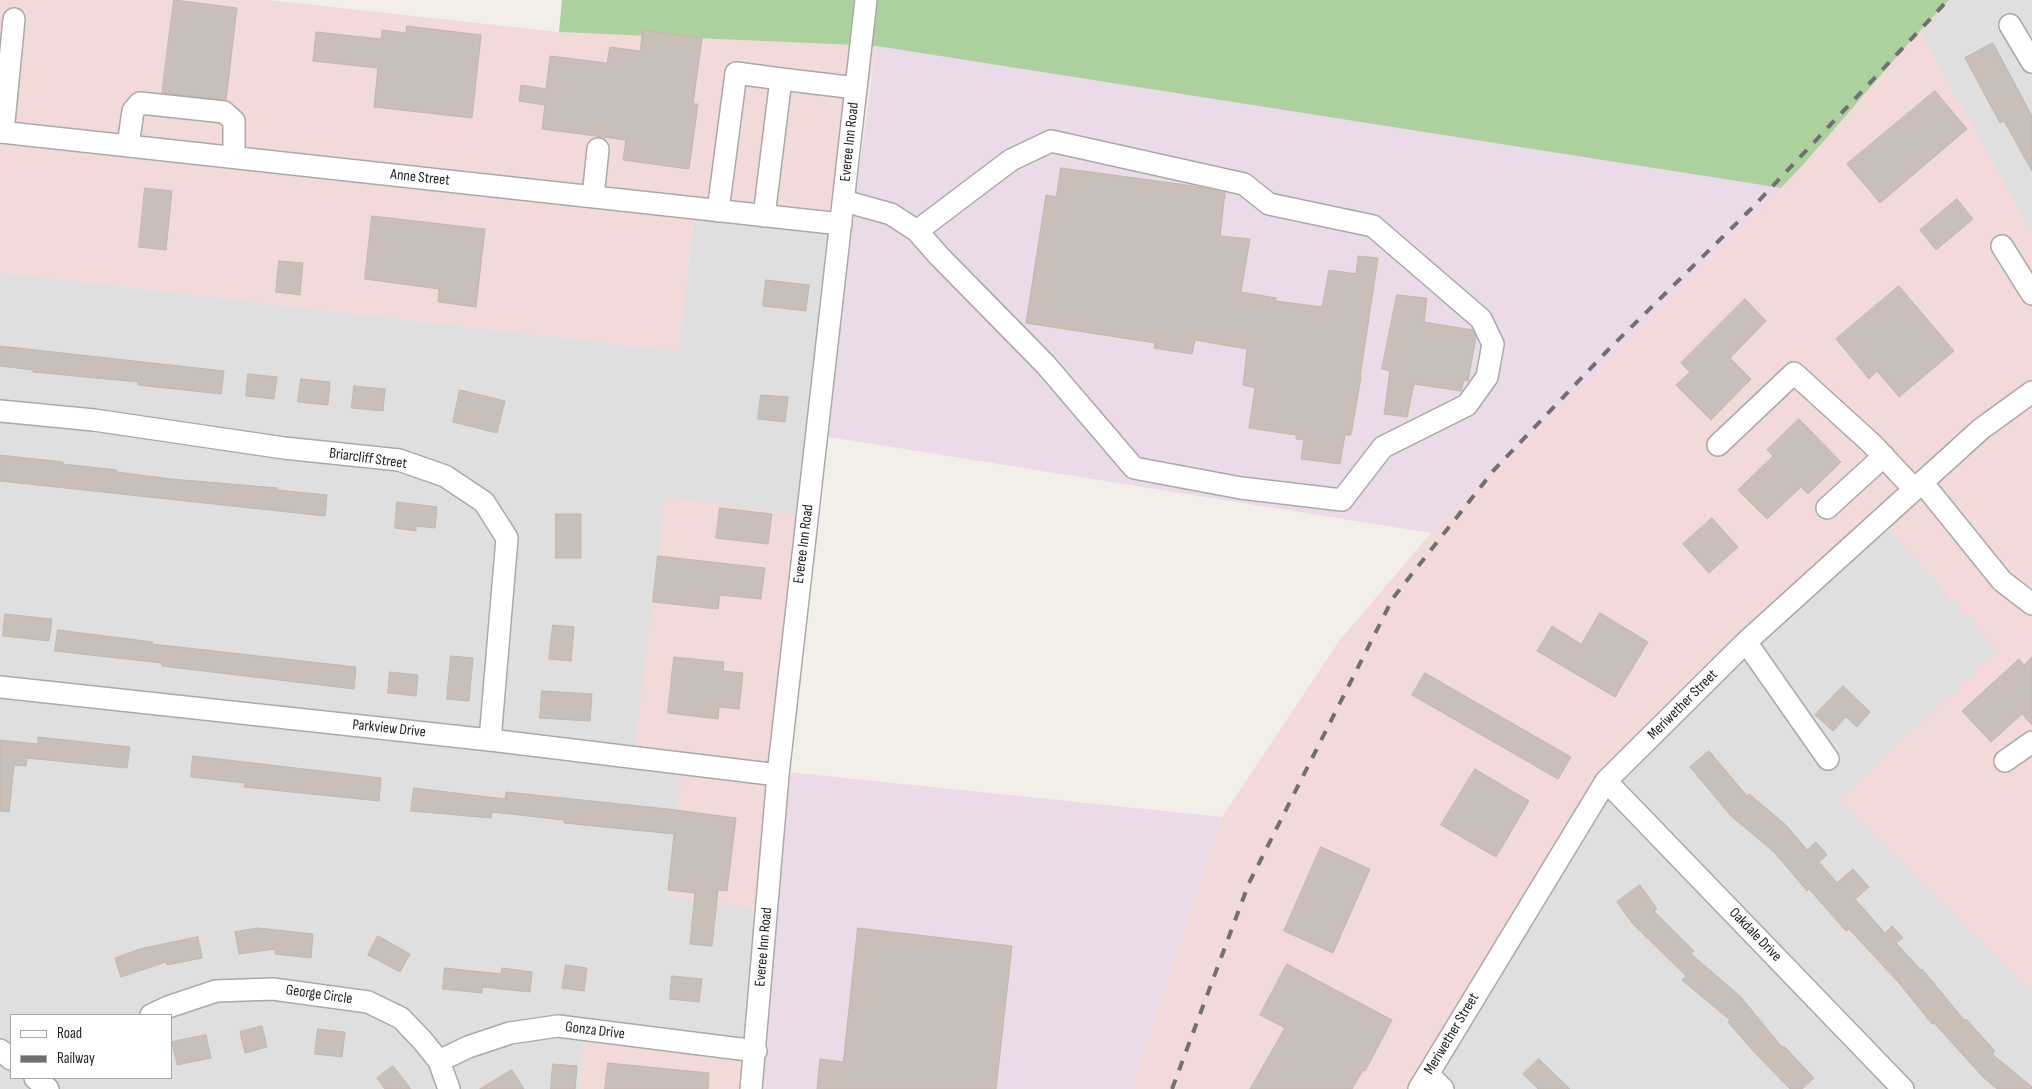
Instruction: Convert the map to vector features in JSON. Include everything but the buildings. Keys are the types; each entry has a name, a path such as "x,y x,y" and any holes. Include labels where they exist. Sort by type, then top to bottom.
{"street":[{"name":"Everee Inn Road","path":"752,1089 778,775 866,0"},
{"path":"1,132 14,18"},
{"path":"2010,25 2032,62"},
{"path":"718,210 736,73 856,88"},
{"path":"764,216 781,79"},
{"path":"128,146 134,111 140,103 224,112 234,121 234,157"},
{"name":"Anne Street","path":"1,132 841,224"},
{"path":"844,200 891,214 917,231 1046,365 1134,468 1241,488 1342,500 1383,447 1467,405 1487,377 1493,344 1481,319 1373,226 1268,204 1244,184 1051,141 1012,160 917,231"},
{"path":"593,197 598,149"},
{"path":"2002,246 2032,294"},
{"path":"1718,445 1794,373 1918,485 2002,582 2032,604"},
{"name":"Meriwether Street","path":"1423,1081 1606,781 1746,642 1981,429 2032,392"},
{"name":"Briarcliff Street","path":"0,411 94,420 284,448 398,460 445,476 484,502 507,538 490,740"},
{"path":"1827,508 1884,456"},
{"path":"1746,642 1828,759"},
{"name":"Parkview Drive","path":"0,687 490,740 778,775"},
{"path":"2005,761 2032,742"},
{"name":"Oakdale Drive","path":"1606,781 1903,1089"},
{"name":"George Circle","path":"153,1014 216,991 273,989 368,1002 401,1018 422,1040 439,1061 449,1089"},
{"name":"Gonza Drive","path":"439,1061 510,1033 558,1026 756,1051"},
{"path":"0,1050 10,1058"},
{"path":"1423,1081 1442,1089"}],"shaded area":[{"path":"0,0 269,0 559,32 876,46 846,226 695,207 678,351 0,272"},
{"path":"1949,0 2032,0 2032,234 1919,31"},
{"path":"1919,31 2032,234 2032,991 1839,801 1998,650 1878,518 1796,582 1648,738 1506,945 1421,1089 1131,1089 1222,817 1339,641 1431,533 1598,373 1814,153"},
{"path":"876,46 1781,188 1598,373 1431,533 823,436"},
{"path":"695,207 846,226 815,518 682,768 772,910 758,1042 587,1023 579,1089 0,1089 0,272 678,351"},
{"path":"665,497 815,518 772,910 667,896 682,768 633,759"},
{"path":"1878,518 1998,650 1839,801 2032,991 2032,1089 1421,1089 1506,945 1648,738 1796,582"},
{"path":"787,772 1222,817 1131,1089 753,1089"},
{"path":"587,1023 758,1042 753,1089 579,1089"}],"green space":[{"path":"562,0 1949,0 1781,188 876,46 559,32"}],"railway":[{"path":"1172,1089 1249,883 1393,598 1494,470 1609,349 1752,208 1948,0"}]}
